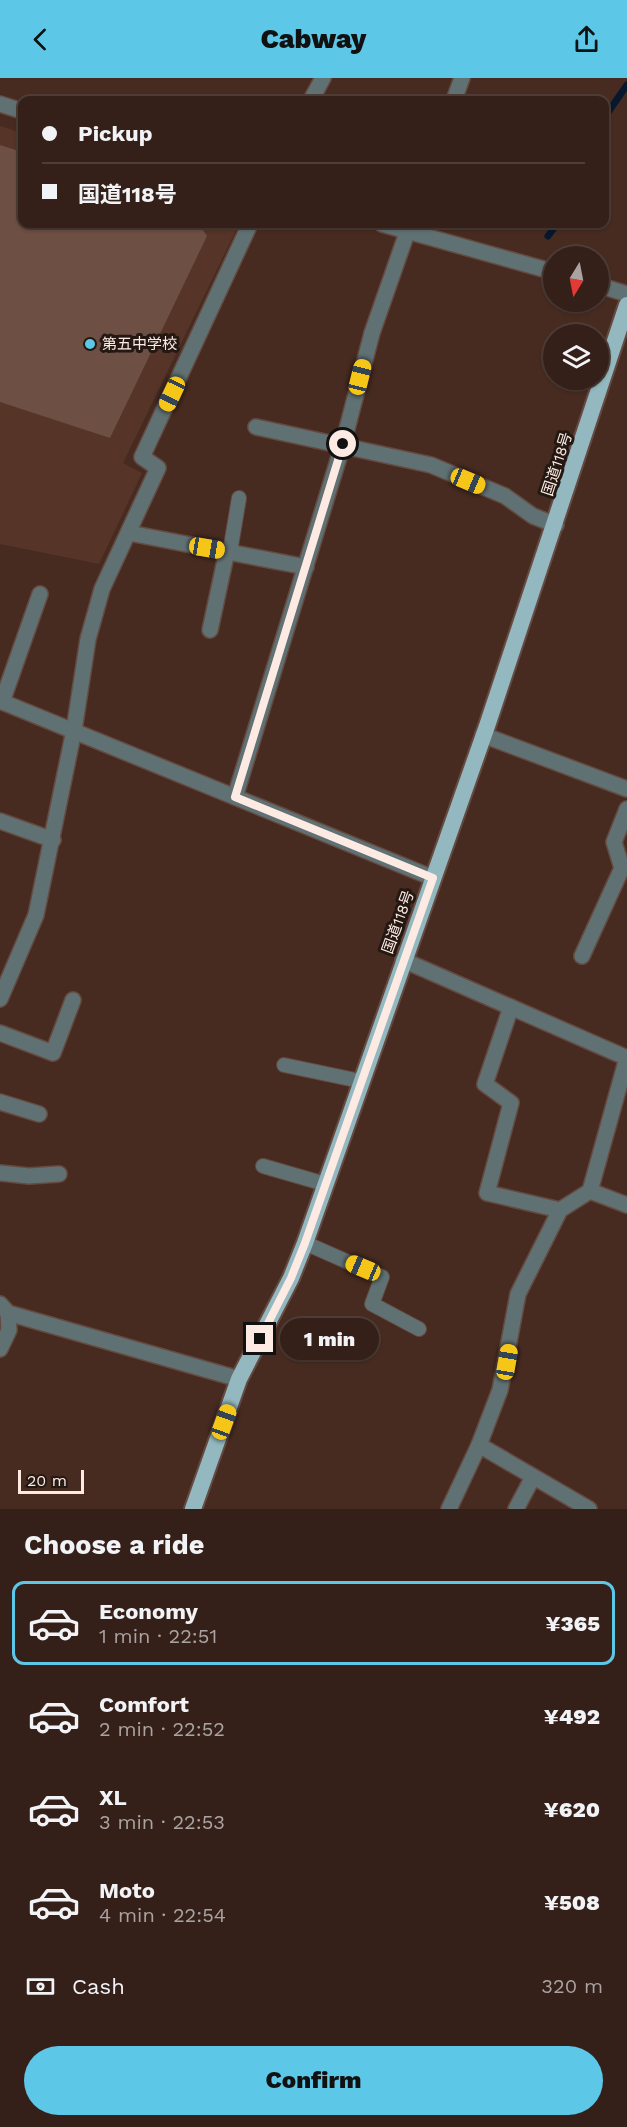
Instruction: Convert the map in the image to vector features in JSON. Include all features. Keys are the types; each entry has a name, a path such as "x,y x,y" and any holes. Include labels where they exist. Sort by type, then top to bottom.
{"highway":[{"name":"国道118号","path":"193,1509 240,1379 291,1278 305,1243 556,525 627,305"}],"street":[{"path":"313,96 323,78"},
{"path":"455,96 462,78"},
{"path":"0,104 18,110"},
{"path":"0,999 36,915 74,730 82,671 99,599 158,468 142,457 248,228"},
{"path":"235,797 343,444 372,333 409,228"},
{"path":"412,228 543,269"},
{"path":"609,288 627,294"},
{"path":"256,427 343,444 431,465 505,496 533,516 556,525"},
{"path":"129,534 306,567"},
{"path":"210,630 228,552"},
{"path":"40,594 1,701 433,878"},
{"path":"483,735 627,789"},
{"path":"582,956 622,868 614,842 627,809"},
{"path":"0,820 53,840"},
{"path":"403,960 627,1058 591,1191 560,1210 518,1294 500,1390 479,1445 449,1509"},
{"path":"0,1033 53,1053 73,1000"},
{"path":"511,1007 485,1084 510,1103 487,1193 560,1210"},
{"path":"0,1102 39,1113"},
{"path":"0,1173 29,1176 59,1174"},
{"path":"591,1191 627,1205"},
{"path":"0,1349 9,1330 4,1308 240,1379"},
{"path":"479,1445 589,1509"},
{"path":"516,1509 533,1477"}],"lane":[{"path":"228,552 239,498"},
{"path":"284,1065 360,1082"},
{"path":"263,1166 324,1184"},
{"path":"305,1243 382,1276 372,1304 419,1329"}],"shaded area":[{"name":"第五中学校","path":"0,126 18,132 18,228 237,228 123,463 142,473 99,564 0,544"},
{"path":"0,145 18,151 18,228 202,228 207,236 110,438 0,402"}],"waterway":[{"path":"609,111 627,85"},
{"path":"548,236 554,228"}],"place":[{"name":"第五中学校","path":"90,344"}],"route":[{"path":"260,1339 291,1278 305,1243 433,878 235,797 343,444"}]}
